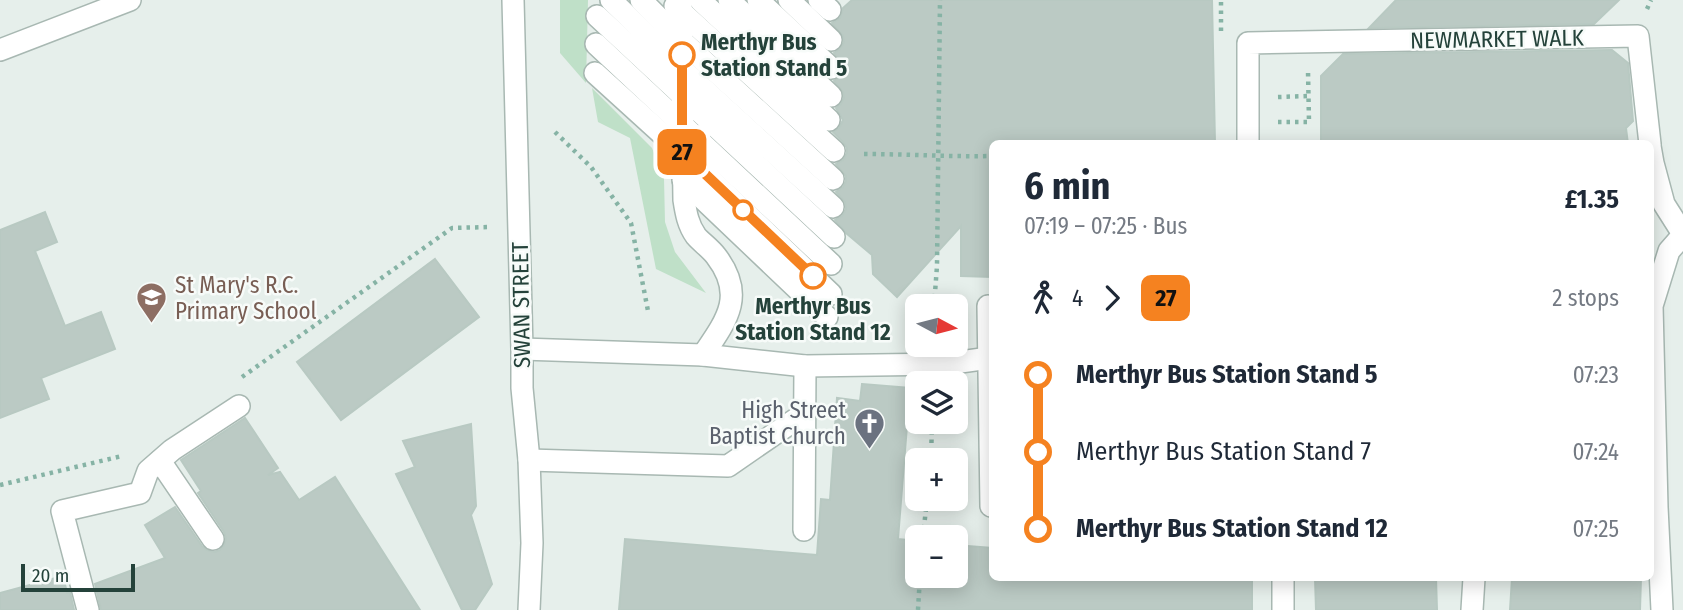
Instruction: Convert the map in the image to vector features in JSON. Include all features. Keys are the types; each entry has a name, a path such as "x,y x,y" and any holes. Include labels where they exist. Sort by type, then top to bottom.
{"street":[{"path":"0,50 130,0"},
{"name":"SWAN STREET","path":"513,0 522,388 529,460 532,543 529,610"},
{"path":"641,0 833,179"},
{"path":"700,0 829,120"},
{"path":"729,0 831,96"},
{"path":"758,0 831,68"},
{"path":"789,0 831,40"},
{"path":"677,4 681,40 682,152 687,220 697,237 716,256 729,278 732,303 723,325 703,355"},
{"path":"677,4 834,151"},
{"path":"604,8 682,69 833,207"},
{"path":"604,8 682,96 834,237"},
{"name":"NEWMARKET WALK","path":"1248,121 1248,43 1638,36 1649,140"},
{"path":"596,44 831,264"},
{"path":"595,73 831,294"},
{"path":"1248,121 1248,140"},
{"name":"NEWMARKET WALK","path":"1654,167 1671,242"},
{"path":"683,180 827,317"},
{"path":"1654,299 1671,242"},
{"path":"522,349 703,355 805,366 946,364 989,358 988,306"},
{"path":"804,530 805,366"},
{"path":"88,610 62,511 140,493 148,471 172,450 239,406"},
{"path":"529,460 728,466 805,413"},
{"path":"160,461 213,539"},
{"path":"1654,507 1662,610"},
{"path":"1283,581 1283,610"},
{"path":"1472,610 1474,581"}],"path":[{"path":"935,294 940,0"},
{"path":"1248,121 1309,122 1308,42"},
{"path":"555,132 591,167 631,223 648,311"},
{"path":"858,154 989,156"},
{"path":"237,380 452,228 519,226"},
{"path":"0,485 124,456"},
{"path":"918,610 919,588"}],"green space":[{"path":"560,0 588,0 586,83 560,53"},
{"path":"592,88 652,148 664,178 665,222 675,252 706,293 656,269 630,138 598,122"}],"building":[{"path":"852,0 1212,0 1215,140 989,140 989,277 961,276 961,226 897,297 873,274 872,255 835,220 842,216 846,209 845,202 836,192 843,187 846,176 836,164 843,160 847,148 833,132 843,120 836,108 844,98 843,92 834,81 844,72 844,65 834,53 844,42 843,36 832,23 840,18 843,8"},
{"path":"1396,0 1619,0 1594,24 1369,28"},
{"path":"1612,50 1628,63 1633,121 1626,128 1628,140 1321,140 1321,76 1343,54"},
{"path":"45,212 57,242 35,251 65,326 101,312 115,349 41,378 49,399 0,418 0,230"},
{"path":"435,259 479,317 341,420 297,362"},
{"path":"862,384 905,388 906,434 898,539 905,540 905,588 968,588 968,546 989,548 989,581 1252,581 1252,610 619,610 625,539 817,555 821,499 830,500 837,398 860,401"},
{"path":"245,418 278,468 268,475 280,472 299,500 335,477 420,610 101,610 95,584 165,558 145,525 175,507 207,550 215,552 224,545 224,532 198,493 201,491 181,460"},
{"path":"471,424 476,506 471,515 492,584 475,610 462,610 396,474 415,467 403,441"},
{"path":"63,576 74,610 0,610 0,593"},
{"path":"1315,581 1436,581 1437,610 1316,610"},
{"path":"1512,581 1641,581 1640,610 1510,610"}],"bus line":[{"name":"27","path":"682,55 682,152 813,276"}],"place":[{"name":"Merthyr Bus Station Stand 5","path":"682,55"},
{"name":"Merthyr Bus Station Stand 12","path":"813,276"},
{"name":"St Mary's R.C. Primary School","path":"152,325"},
{"name":"High Street Baptist Church","path":"869,450"}]}
